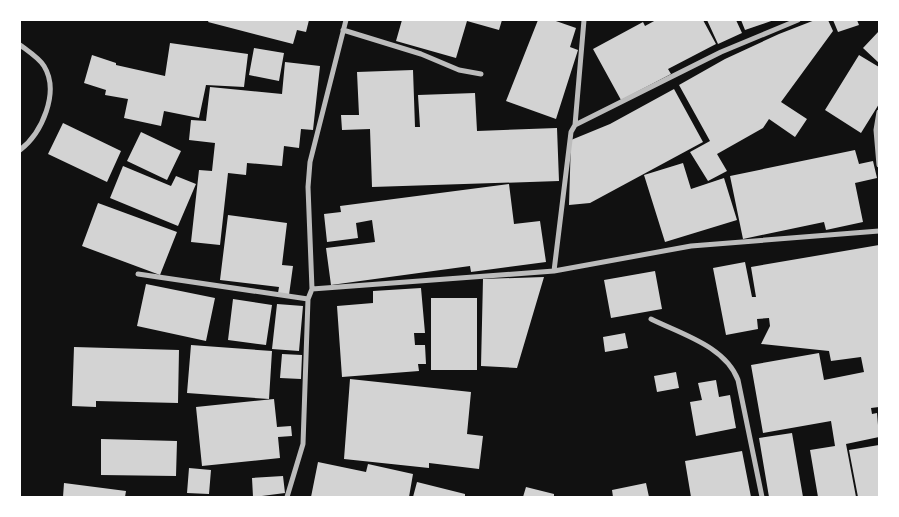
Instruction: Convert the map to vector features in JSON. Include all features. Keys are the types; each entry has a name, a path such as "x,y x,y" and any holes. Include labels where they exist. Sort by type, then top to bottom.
{"street":[{"path":"287,497 303,444 308,299 312,289 308,187 310,162 346,20"},
{"path":"554,271 571,132 575,125 584,20"},
{"path":"575,125 721,52 798,20"},
{"path":"343,30 420,54 459,70 481,74"},
{"path":"20,46 43,64 51,79 50,101 35,134 20,150"},
{"path":"879,112 876,130 879,165"},
{"path":"312,289 554,271 690,246 879,231"},
{"path":"138,274 308,299"},
{"path":"651,319 700,343 725,359 733,368 738,380 762,497"}],"building":[{"path":"209,20 309,20 306,32 297,30 293,44 208,22"},
{"path":"402,20 502,20 499,30 467,21 456,58 396,41"},
{"path":"538,20 553,20 576,28 570,47 578,50 556,119 506,101"},
{"path":"656,20 703,20 716,44 668,69 671,74 621,100 593,49 643,22 645,26"},
{"path":"707,20 736,20 742,33 718,44"},
{"path":"741,20 774,20 745,30"},
{"path":"815,20 828,20 833,31 781,102 807,119 795,137 769,119 763,128 717,154 727,171 708,181 690,152 710,141 679,85 725,59"},
{"path":"833,20 857,20 859,25 838,32"},
{"path":"879,31 879,63 863,48"},
{"path":"170,43 248,54 244,87 206,85 199,118 164,111 161,126 124,118 128,99 105,95 106,90 84,83 92,55 116,63 116,65 165,76"},
{"path":"254,48 284,53 279,81 249,75"},
{"path":"859,55 879,67 879,104 861,133 825,110"},
{"path":"285,62 320,66 313,130 301,129 299,148 284,146 282,166 247,163 246,175 228,173 220,245 191,242 199,170 212,171 215,143 189,140 191,120 206,121 210,87 282,94"},
{"path":"413,70 415,127 420,127 418,95 475,93 477,131 557,128 559,181 372,187 370,129 342,130 341,115 359,115 357,72"},
{"path":"674,89 703,142 590,203 569,205 571,140 610,124"},
{"path":"63,123 121,151 107,182 48,154"},
{"path":"141,132 181,151 167,180 127,161"},
{"path":"855,150 859,164 873,161 877,178 855,183 863,222 826,230 824,222 743,239 730,176"},
{"path":"683,163 691,189 724,178 737,220 665,242 644,175"},
{"path":"123,166 171,186 176,176 196,184 178,226 110,198"},
{"path":"509,184 514,224 540,221 546,262 471,272 470,266 331,285 326,248 375,242 372,220 356,223 358,238 327,242 324,214 341,212 340,206"},
{"path":"98,203 177,232 160,275 82,246"},
{"path":"228,215 287,223 282,265 293,266 289,295 278,293 279,287 220,280"},
{"path":"879,245 879,407 871,408 872,414 877,413 879,437 846,444 856,497 818,497 810,450 835,446 831,421 763,433 751,365 819,353 824,380 864,372 861,357 831,361 829,351 761,344 770,326 769,318 757,319 758,329 726,335 713,268 745,262 752,297 756,297 751,267"},
{"path":"655,271 662,309 611,318 604,280"},
{"path":"544,277 517,368 481,366 483,279"},
{"path":"146,284 215,298 206,341 137,326"},
{"path":"421,288 425,333 414,333 415,345 425,345 426,364 418,364 419,371 342,377 337,306 373,303 373,291"},
{"path":"431,298 477,298 477,370 431,370"},
{"path":"233,299 272,305 266,345 228,340"},
{"path":"277,304 303,306 299,351 272,349"},
{"path":"625,333 628,348 605,352 603,337"},
{"path":"191,345 272,351 269,399 187,393"},
{"path":"74,347 179,350 178,403 96,401 96,407 72,406"},
{"path":"282,354 302,355 301,379 280,378"},
{"path":"676,372 679,388 657,392 654,376"},
{"path":"350,379 471,392 467,434 483,436 479,469 429,463 429,468 344,459"},
{"path":"716,380 719,397 730,395 736,428 696,436 690,402 702,400 698,383"},
{"path":"274,399 277,427 291,426 292,436 278,437 280,458 202,466 196,407"},
{"path":"792,433 803,497 769,497 759,438"},
{"path":"101,439 177,441 176,476 101,475"},
{"path":"879,445 879,497 858,497 849,450"},
{"path":"742,451 751,497 691,497 685,461"},
{"path":"318,462 366,472 368,464 413,474 409,497 311,497"},
{"path":"189,468 211,470 209,494 187,493"},
{"path":"283,476 285,493 253,497 252,478"},
{"path":"417,482 465,494 465,497 413,497"},
{"path":"64,483 126,491 125,497 63,497"},
{"path":"646,483 649,497 613,497 612,490"},
{"path":"526,487 554,494 554,497 523,497"}]}
